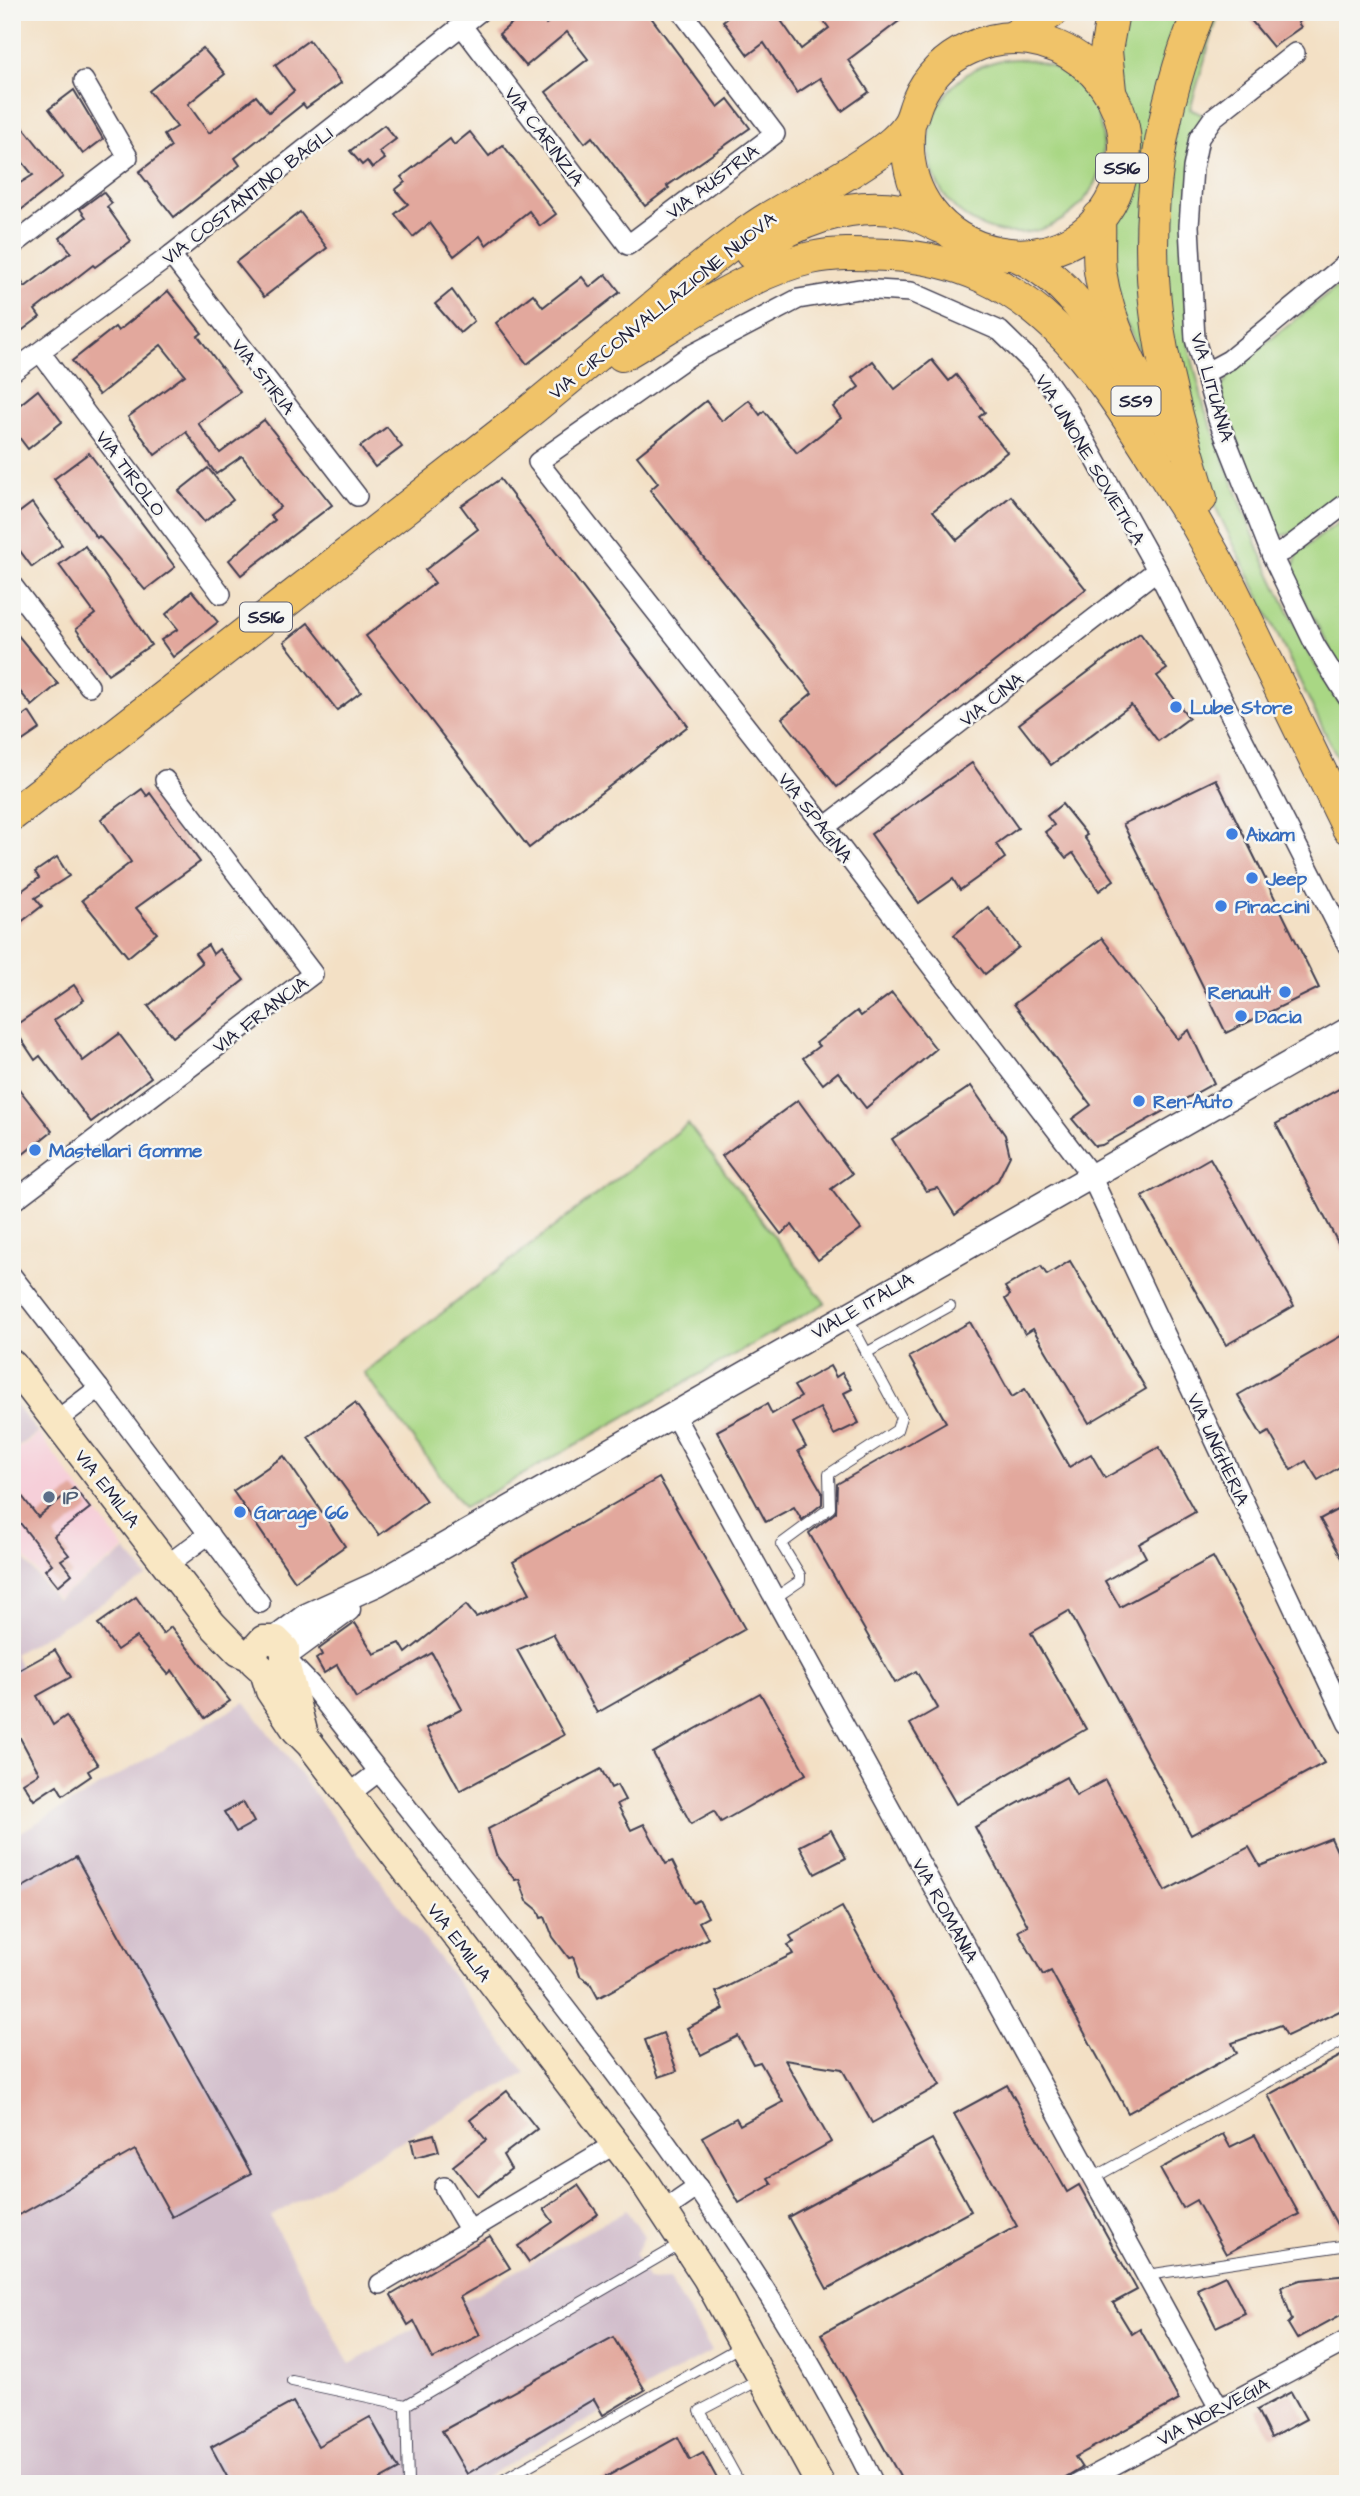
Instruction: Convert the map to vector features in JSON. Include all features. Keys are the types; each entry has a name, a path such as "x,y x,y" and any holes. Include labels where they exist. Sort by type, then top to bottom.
{"main road":[{"name":"SS16","path":"1052,12 1013,37 970,47 949,60 930,78 919,97 909,124 907,154 915,186 929,212 944,228 973,245 992,252 1016,255 1061,246 1081,234 1099,217 1113,197 1122,174 1125,152 1124,131 1110,91 1106,51 1113,12"},
{"path":"1193,503 1156,312 1152,226 1155,184 1172,90 1199,12"},
{"name":"SS16","path":"1013,37 1050,43 1075,55 1098,75 1110,91"},
{"name":"VIA CIRCONVALLAZIONE NUOVA","path":"12,815 520,419 749,231 803,196 856,169 888,146 909,124"},
{"name":"VIA CIRCONVALLAZIONE NUOVA","path":"520,419 622,355 677,307 762,245 817,217 867,207 903,211 944,228"},
{"name":"SS9","path":"1099,217 1100,269 1106,303 1124,352 1224,573 1348,828"},
{"path":"622,355 739,288 810,258 858,253 912,256 964,267 1021,297 1049,318 1087,360 1193,503"},
{"name":"SS9","path":"1016,255 1065,286 1092,322 1193,503"},
{"name":"VIA EMILIA","path":"12,1364 167,1566 239,1652 273,1655 270,1690 296,1730 615,2144 663,2211 743,2345 820,2484"}],"street":[{"name":"VIA COSTANTINO BAGLI","path":"12,372 171,255 479,12"},
{"name":"VIA AUSTRIA","path":"628,245 775,134 682,12"},
{"name":"VIA CARINZIA","path":"462,26 628,245"},
{"name":"VIA LITUANIA","path":"1295,53 1213,118 1199,138 1193,168 1189,226 1195,339 1219,419 1272,555 1315,645 1348,698"},
{"path":"12,246 128,157 84,81"},
{"name":"VIA STIRIA","path":"171,255 357,496"},
{"path":"1205,373 1229,360 1348,262"},
{"name":"VIA UNIONE SOVIETICA","path":"538,463 689,356 798,299 859,289 911,292 1000,331 1038,368 1069,412 1157,570 1348,946"},
{"name":"VIA TIROLO","path":"40,352 221,594"},
{"name":"VIA SPAGNA","path":"538,463 825,827 1090,1174"},
{"path":"1272,555 1285,550 1348,502"},
{"name":"VIA CINA","path":"825,827 1157,570"},
{"path":"12,584 89,686"},
{"name":"VIA FRANCIA","path":"12,1202 313,974 165,780"},
{"name":"VIALE ITALIA","path":"273,1655 377,1584 1090,1174 1348,1030"},
{"name":"VIA UNGHERIA","path":"1090,1174 1348,1724"},
{"path":"12,1276 260,1603"},
{"path":"56,1421 99,1388"},
{"name":"VIA ROMANIA","path":"673,1413 1219,2408"},
{"path":"167,1566 209,1534"},
{"path":"273,1655 312,1686 469,1884 698,2188 782,2312 874,2484"},
{"path":"348,1795 378,1772"},
{"path":"380,2284 615,2144"},
{"path":"444,2187 470,2231"},
{"path":"663,2211 698,2188"},
{"name":"VIA NORVEGIA","path":"1078,2484 1348,2340"}],"lane":[{"path":"866,1353 950,1306"},
{"path":"775,1598 800,1581 781,1544 830,1508 829,1474 897,1430 901,1417 846,1314"},
{"path":"1093,2178 1348,2039"},
{"path":"292,2381 406,2405 683,2242"},
{"path":"1147,2275 1348,2245"},
{"path":"496,2484 743,2345"},
{"path":"740,2484 700,2411 761,2379"},
{"path":"406,2405 408,2484"}],"shaded area":[{"path":"12,1400 38,1433 12,1451"},
{"name":"IP","path":"39,1434 125,1550 57,1598 12,1541 12,1453"},
{"path":"12,1544 56,1600 126,1551 147,1577 14,1654 46,1712 12,1731"},
{"path":"245,1702 526,2073 422,2129 270,2217 350,2364 626,2210 644,2237 635,2255 649,2280 669,2279 712,2351 473,2484 12,2484 12,1837"}],"green space":[{"path":"1122,12 1186,12 1138,266 1139,300 1154,378 1110,295 1116,76"},
{"path":"1205,12 1219,12 1190,109 1205,116 1188,342 1205,410 1260,552 1309,654 1334,696 1348,711 1348,780 1216,508 1191,447 1156,265 1183,73"},
{"path":"1016,59 1049,66 1077,85 1096,113 1103,146 1096,179 1077,207 1049,226 1016,233 983,226 955,207 936,179 929,146 936,113 955,85 983,66"},
{"path":"1341,284 1348,293 1348,492 1294,533 1279,536 1272,533 1222,401 1222,387 1234,368"},
{"path":"1348,515 1348,683 1291,576 1298,553"},
{"path":"688,1124 825,1303 464,1508 364,1373"}],"building":[{"path":"525,12 536,12 546,24 562,12 647,12 718,107 728,99 750,128 667,186 669,188 645,206 592,137 585,143 546,92 588,59 567,32 526,66 499,34"},
{"path":"735,12 775,12 801,49 829,28 817,12 911,12 848,60 869,92 842,111 820,78 797,93 764,43 748,55 723,21"},
{"path":"1244,12 1311,12 1298,23 1301,27 1273,47"},
{"path":"309,40 341,83 306,108 303,104 235,158 240,165 174,217 139,172 171,147 164,135 177,127 149,91 203,48 225,74 188,104 209,133 256,96 269,112 294,91 275,65"},
{"path":"74,90 103,139 83,154 49,109"},
{"path":"12,113 63,177 12,217 12,188 33,175 12,149"},
{"path":"384,125 396,139 379,152 385,159 372,168 367,161 362,165 350,151"},
{"path":"470,132 489,156 503,145 556,214 540,226 529,211 486,245 480,236 454,256 430,223 413,237 395,214 408,204 395,190 405,182 401,177 450,139 454,145"},
{"path":"103,192 112,203 107,207 131,241 95,267 93,265 35,310 40,317 12,338 12,267 25,287 71,252 60,238 86,217 80,209"},
{"path":"300,212 327,248 264,297 236,262"},
{"path":"606,274 620,292 527,364 496,323 533,294 543,307 582,277 590,287"},
{"path":"452,290 474,321 460,333 435,304"},
{"path":"168,291 202,333 198,336 240,392 198,423 220,453 264,420 332,505 241,575 229,560 275,520 270,515 280,507 242,456 216,474 186,432 155,455 128,417 185,375 161,345 99,395 72,361 115,327 118,331"},
{"path":"932,360 949,381 956,375 985,412 979,417 1007,452 933,511 957,540 1011,496 1086,589 837,787 782,718 812,693 650,490 658,483 637,456 706,401 722,421 749,400 760,415 764,411 797,453 841,418 833,407 859,387 852,378 873,361 895,389"},
{"path":"38,390 62,422 28,449 12,428 12,411"},
{"path":"387,427 402,447 375,467 360,447"},
{"path":"89,453 175,567 145,590 99,536 97,538 54,479"},
{"path":"208,468 233,500 204,522 179,491"},
{"path":"500,479 688,726 529,848 366,636 435,583 425,570 478,529 461,506"},
{"path":"32,503 62,545 32,567 12,540 12,518"},
{"path":"85,546 151,645 108,674 76,629 95,614 59,565"},
{"path":"192,591 218,622 173,657 161,640 178,629 166,614"},
{"path":"308,623 361,692 337,710 284,642"},
{"path":"12,628 58,684 32,706 12,682"},
{"path":"1140,633 1167,669 1157,676 1189,718 1158,741 1131,705 1051,765 1019,724"},
{"path":"29,712 40,729 12,748 12,724"},
{"path":"972,763 1018,828 996,844 1005,858 960,890 953,879 919,903 871,834"},
{"name":"Piraccini","path":"1216,779 1319,988 1226,1033 1123,824"},
{"path":"142,789 147,796 150,793 200,862 136,908 157,933 128,957 82,900 131,862 101,819"},
{"path":"1062,804 1087,835 1084,837 1114,880 1099,891 1073,853 1066,858 1045,832 1054,825 1047,816"},
{"path":"57,857 69,876 35,898 42,906 12,929 12,898 39,878 35,872"},
{"path":"988,907 1019,947 985,974 954,935"},
{"path":"1102,938 1178,1039 1189,1030 1214,1083 1102,1145 1095,1146 1072,1119 1091,1105 1014,1004"},
{"path":"208,945 213,954 219,949 244,980 173,1037 148,1006 202,963 195,953"},
{"path":"74,985 84,1000 54,1020 83,1061 119,1034 151,1077 91,1122 40,1056 35,1060 13,1027"},
{"path":"892,993 936,1049 866,1108 838,1072 823,1084 803,1058 819,1046 816,1043 857,1011 861,1016"},
{"path":"12,1080 52,1131 12,1163"},
{"path":"1348,1084 1348,1262 1276,1124"},
{"path":"971,1086 1005,1135 1010,1156 998,1180 955,1215 938,1188 926,1191 892,1139"},
{"path":"798,1100 852,1174 831,1189 861,1229 818,1260 792,1225 781,1234 722,1156"},
{"path":"1210,1158 1294,1306 1226,1345 1142,1197"},
{"path":"1070,1261 1146,1389 1089,1423 1033,1329 1025,1334 1005,1299 1010,1295 1005,1287 1041,1266 1047,1275"},
{"path":"970,1322 1012,1397 1025,1389 1069,1467 1091,1454 1105,1478 1159,1447 1195,1512 1139,1544 1146,1557 1105,1581 1120,1607 1213,1557 1324,1763 1191,1835 1069,1611 1031,1633 1086,1729 956,1804 910,1724 938,1708 916,1671 895,1683 809,1533 836,1512 837,1484 946,1422 909,1357"},
{"path":"1348,1332 1348,1462 1318,1480 1306,1461 1291,1470 1269,1432 1262,1436 1238,1395"},
{"path":"830,1366 836,1377 842,1373 852,1389 844,1393 859,1423 834,1435 820,1408 793,1423 806,1447 798,1451 822,1492 822,1504 802,1520 794,1507 766,1522 717,1431 767,1404 772,1414 801,1397 794,1386"},
{"path":"355,1403 426,1501 379,1535 308,1437"},
{"path":"284,1456 345,1546 295,1581 233,1491"},
{"path":"659,1478 745,1629 597,1713 553,1634 517,1650 564,1735 460,1791 426,1728 462,1709 432,1653 356,1698 337,1665 324,1673 316,1659 322,1655 319,1649 355,1623 374,1654 400,1643 406,1653 466,1605 476,1617 530,1593 513,1562"},
{"path":"12,1483 38,1517 74,1488 90,1508 54,1536 69,1555 61,1560 72,1574 58,1586 45,1570 52,1564 20,1523 12,1529"},
{"path":"1348,1504 1348,1569 1320,1519"},
{"path":"136,1597 163,1634 171,1627 230,1701 205,1718 172,1670 168,1674 136,1637 117,1650 98,1624"},
{"path":"55,1650 71,1677 37,1696 53,1725 66,1716 98,1765 88,1771 91,1776 63,1795 57,1785 34,1800 23,1783 39,1773 12,1723 12,1674"},
{"path":"760,1693 806,1774 721,1822 714,1811 691,1824 653,1753"},
{"path":"601,1769 611,1788 617,1785 625,1800 617,1804 631,1830 644,1824 666,1864 672,1861 693,1903 699,1900 708,1917 699,1922 708,1938 598,1998 590,1983 580,1976 573,1957 569,1958 553,1937 545,1917 541,1918 538,1910 527,1901 519,1879 515,1880 496,1855 488,1829"},
{"path":"1066,1777 1076,1796 1105,1780 1165,1891 1249,1847 1260,1866 1331,1838 1348,1875 1348,2007 1287,2036 1281,2025 1232,2043 1237,2053 1128,2113 1051,1971 1043,1975 1018,1931 1028,1926 975,1827"},
{"path":"243,1802 254,1822 236,1832 224,1812"},
{"path":"831,1830 846,1858 815,1874 800,1846"},
{"path":"76,1857 251,2173 172,2217 135,2150 12,2219 12,1893"},
{"path":"842,1907 940,2085 872,2123 842,2069 785,2060 831,2142 768,2178 772,2184 739,2203 702,2137 736,2118 740,2125 783,2102 760,2062 753,2064 738,2036 701,2055 687,2028 724,2009 716,1992 793,1954 788,1945 794,1942 790,1936"},
{"path":"663,2033 677,2071 659,2077 645,2040"},
{"path":"1348,2052 1348,2238 1344,2238 1268,2095"},
{"path":"1007,2085 1067,2192 1079,2185 1137,2290 1113,2303 1132,2334 1140,2329 1179,2400 1075,2457 1082,2468 1056,2484 904,2484 821,2334 1017,2226 954,2114"},
{"path":"507,2091 537,2129 503,2155 511,2169 477,2196 453,2166 486,2140 470,2120"},
{"path":"434,2134 439,2151 415,2157 411,2140"},
{"path":"1223,2134 1230,2147 1255,2135 1299,2214 1226,2254 1196,2200 1182,2208 1160,2169"},
{"path":"932,2139 971,2211 827,2289 788,2217"},
{"path":"578,2185 598,2214 529,2262 518,2246 553,2222 544,2209"},
{"path":"490,2236 510,2268 460,2297 480,2335 433,2359 414,2321 408,2325 391,2295"},
{"path":"1348,2275 1348,2311 1297,2339 1288,2324 1292,2320 1281,2287 1300,2280"},
{"path":"1225,2276 1245,2313 1216,2327 1197,2289"},
{"path":"613,2337 645,2390 603,2415 594,2399 467,2474 442,2431"},
{"path":"1291,2392 1306,2419 1271,2438 1257,2410"},
{"path":"293,2402 318,2446 370,2417 399,2469 372,2484 231,2484 211,2447"},
{"path":"678,2437 690,2460 703,2453 720,2484 593,2484"}],"place":[{"name":"Lube Store","path":"1176,707"},
{"name":"Aixam","path":"1232,834"},
{"name":"Jeep","path":"1252,878"},
{"name":"Piraccini","path":"1221,906"},
{"name":"Renault","path":"1285,992"},
{"name":"Dacia","path":"1241,1016"},
{"name":"Ren-Auto","path":"1139,1101"},
{"name":"Mastellari Gomme","path":"35,1150"},
{"name":"IP","path":"49,1497"},
{"name":"Garage 66","path":"240,1512"}]}
